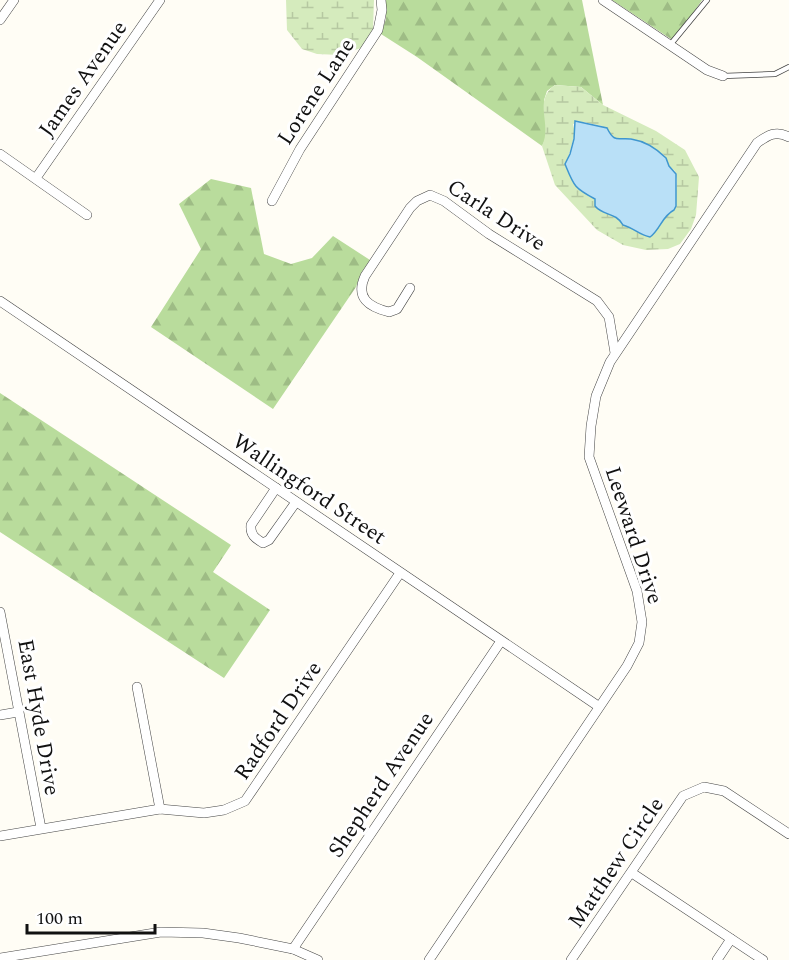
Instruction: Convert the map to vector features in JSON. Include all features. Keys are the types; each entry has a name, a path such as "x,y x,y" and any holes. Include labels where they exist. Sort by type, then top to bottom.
{"street":[{"path":"0,20 14,0"},
{"name":"James Avenue","path":"36,178 160,0"},
{"name":"Lorene Lane","path":"272,201 306,140 378,30 382,10 381,0"},
{"path":"603,0 707,70 723,76"},
{"name":"Leeward Drive","path":"429,960 627,666 639,643 642,622 637,591 589,457 596,396 610,362 758,143 772,133 789,137"},
{"path":"0,154 87,215"},
{"name":"Carla Drive","path":"410,288 397,309 389,312 371,306 362,294 361,285 410,208 417,201 430,195 444,201 489,234 597,301 609,317 615,353"},
{"name":"Wallingford Street","path":"0,301 598,706"},
{"path":"276,488 251,525 250,531 262,543 269,540 296,502"},
{"name":"Radford Drive","path":"0,836 160,809 204,813 224,810 245,801 400,573"},
{"name":"East Hyde Drive","path":"0,612 41,828"},
{"name":"Shepherd Avenue","path":"292,949 501,641"},
{"path":"137,687 160,809"},
{"path":"0,715 18,712"},
{"name":"Matthew Circle","path":"571,960 683,796 704,787 724,791 789,834"},
{"path":"632,873 763,960"},
{"path":"0,958 160,932 203,933 292,949 318,960"},
{"path":"717,960 730,939"}],"lane":[{"path":"670,45 706,0"},
{"path":"723,76 775,74 789,66"}],"green space":[{"path":"286,0 374,0 373,29 361,48 340,55 317,54 302,49 287,30"},
{"path":"385,0 582,0 603,105 581,87 555,85 547,91 544,100 547,123 542,146 381,34 386,19"},
{"path":"612,0 702,0 674,41"},
{"path":"555,85 581,87 603,105 656,131 685,150 699,177 696,215 691,229 680,244 668,249 646,250 623,245 597,230 555,185 542,146 545,138 544,106 548,91","holes":["583,122 602,126 610,135 619,140 630,138 664,155 669,166 675,171 677,181 674,210 650,237 617,216 605,213 595,199 588,196 568,158 575,133 573,124"]},
{"path":"211,179 251,188 264,254 291,264 312,258 333,236 370,260 361,273 356,287 273,409 151,327 201,249 179,204"},
{"path":"0,393 231,545 213,572 270,610 224,678 0,532"}],"water":[{"path":"575,121 607,128 615,138 641,142 666,158 676,174 676,206 650,237 623,225 617,218 598,209 595,206 595,199 579,189 573,182 565,164 574,139"}]}
